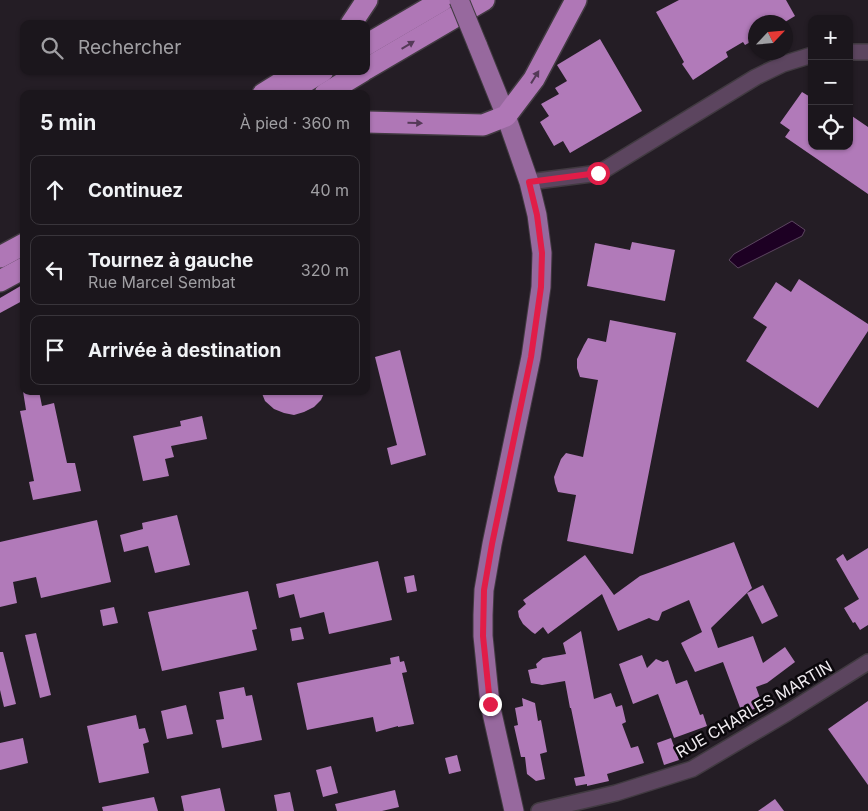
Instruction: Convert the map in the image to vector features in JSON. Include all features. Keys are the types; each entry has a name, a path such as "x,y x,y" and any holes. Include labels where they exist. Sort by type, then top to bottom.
{"highway":[{"path":"354,20 367,0"},
{"path":"370,43 443,0"},
{"path":"370,67 484,0"},
{"path":"370,122 483,125 506,116 534,79 576,0"},
{"path":"269,90 293,75"},
{"path":"292,90 316,75"},
{"path":"332,90 357,75"},
{"path":"0,257 20,246"},
{"path":"0,281 20,270"}],"main road":[{"path":"459,0 506,116 529,182 537,215 542,253 541,287 531,357 484,590 483,636 490,704 514,811"}],"street":[{"path":"853,52 868,52"},
{"path":"529,182 598,173 756,78 783,64 808,56"},
{"name":"RUE CHARLES MARTIN","path":"539,811 616,793 692,768 787,713 868,662"}],"shaded area":[{"path":"792,221 805,230 802,236 738,268 729,260 734,254"}],"building":[{"path":"679,0 786,0 795,16 748,15 748,43 745,45 743,42 726,52 728,57 693,80 682,64 684,62 656,12"},
{"path":"600,39 642,111 570,153 563,141 554,146 540,122 549,116 541,104 559,94 555,88 567,81 557,65"},
{"path":"802,92 808,96 808,150 853,150 853,117 868,127 868,194 785,137 790,130 780,123"},
{"path":"632,242 675,250 665,301 587,286 595,243 630,250"},
{"path":"799,279 868,324 868,331 818,408 746,361 767,327 753,318 776,282 791,292"},
{"path":"20,286 20,302 0,313 0,298"},
{"path":"610,320 676,333 633,554 567,541 576,495 558,492 554,477 561,459 566,453 583,457 598,380 580,377 577,359 588,338 606,342"},
{"path":"400,350 426,455 391,465 387,448 397,445 375,357"},
{"path":"24,395 40,395 42,406 54,403 67,463 75,463 81,491 33,500 29,482 34,481 20,411 26,410"},
{"path":"263,395 323,395 314,407 294,415 274,409 265,401"},
{"path":"202,416 207,439 171,446 174,457 165,459 169,476 143,481 133,436 181,426 180,421"},
{"path":"177,515 190,565 155,573 148,546 124,552 120,535 143,529 142,523"},
{"path":"97,520 111,582 41,598 36,577 13,582 17,603 0,607 0,542"},
{"path":"734,542 752,588 711,628 718,648 753,636 763,663 785,647 795,662 767,683 756,687 763,706 742,713 723,662 695,672 681,643 702,632 689,600 662,612 657,621 649,618 618,631 602,594 548,634 543,627 535,634 523,624 519,617 518,611 526,604 523,600 585,555 614,595 640,576"},
{"path":"868,548 868,625 860,630 855,622 853,623 844,608 859,599 836,559 843,554 847,561"},
{"path":"378,561 392,620 329,634 324,612 300,618 294,594 279,598 276,584"},
{"path":"414,575 417,591 407,593 404,577"},
{"path":"763,585 778,616 762,624 747,593"},
{"path":"248,591 257,629 252,630 257,650 162,671 148,612"},
{"path":"114,607 118,623 103,626 100,610"},
{"path":"301,627 304,639 292,641 290,629"},
{"path":"581,631 594,699 611,693 616,707 622,705 626,722 622,724 631,748 638,746 644,763 607,774 609,781 587,786 587,784 576,786 574,778 585,776 565,681 542,685 531,683 528,670 537,668 536,664 543,658 566,654 563,643"},
{"path":"36,633 51,695 40,698 25,635"},
{"path":"0,652 3,652 16,704 4,707 0,690"},
{"path":"642,655 647,668 656,659 663,662 668,660 676,684 687,680 700,715 703,714 707,726 674,738 658,694 633,704 619,664"},
{"path":"399,656 400,662 404,661 407,672 402,673 414,724 376,732 373,717 307,730 297,683 391,664 390,658"},
{"path":"244,687 246,696 252,695 262,740 222,748 216,720 224,719 219,692"},
{"path":"522,698 535,703 538,721 541,720 547,752 540,754 545,779 536,781 527,774 525,757 521,757 514,726 518,725 515,708 523,706"},
{"path":"868,701 868,785 828,729"},
{"path":"186,705 193,734 167,739 161,711"},
{"path":"136,715 139,729 145,728 149,742 143,744 149,773 99,783 87,726"},
{"path":"23,738 28,763 0,770 0,743"},
{"path":"671,738 679,760 664,765 657,743"},
{"path":"457,755 461,771 449,774 445,758"},
{"path":"331,766 338,793 323,797 316,770"},
{"path":"220,788 225,811 184,811 181,796"},
{"path":"395,790 399,807 382,811 337,811 335,804"},
{"path":"290,792 294,811 277,811 274,795"},
{"path":"154,797 158,811 103,811 102,807"},
{"path":"775,799 784,811 758,811"}],"route":[{"path":"490,704 483,636 484,590 531,357 541,287 542,253 537,215 529,182 598,173"}]}
